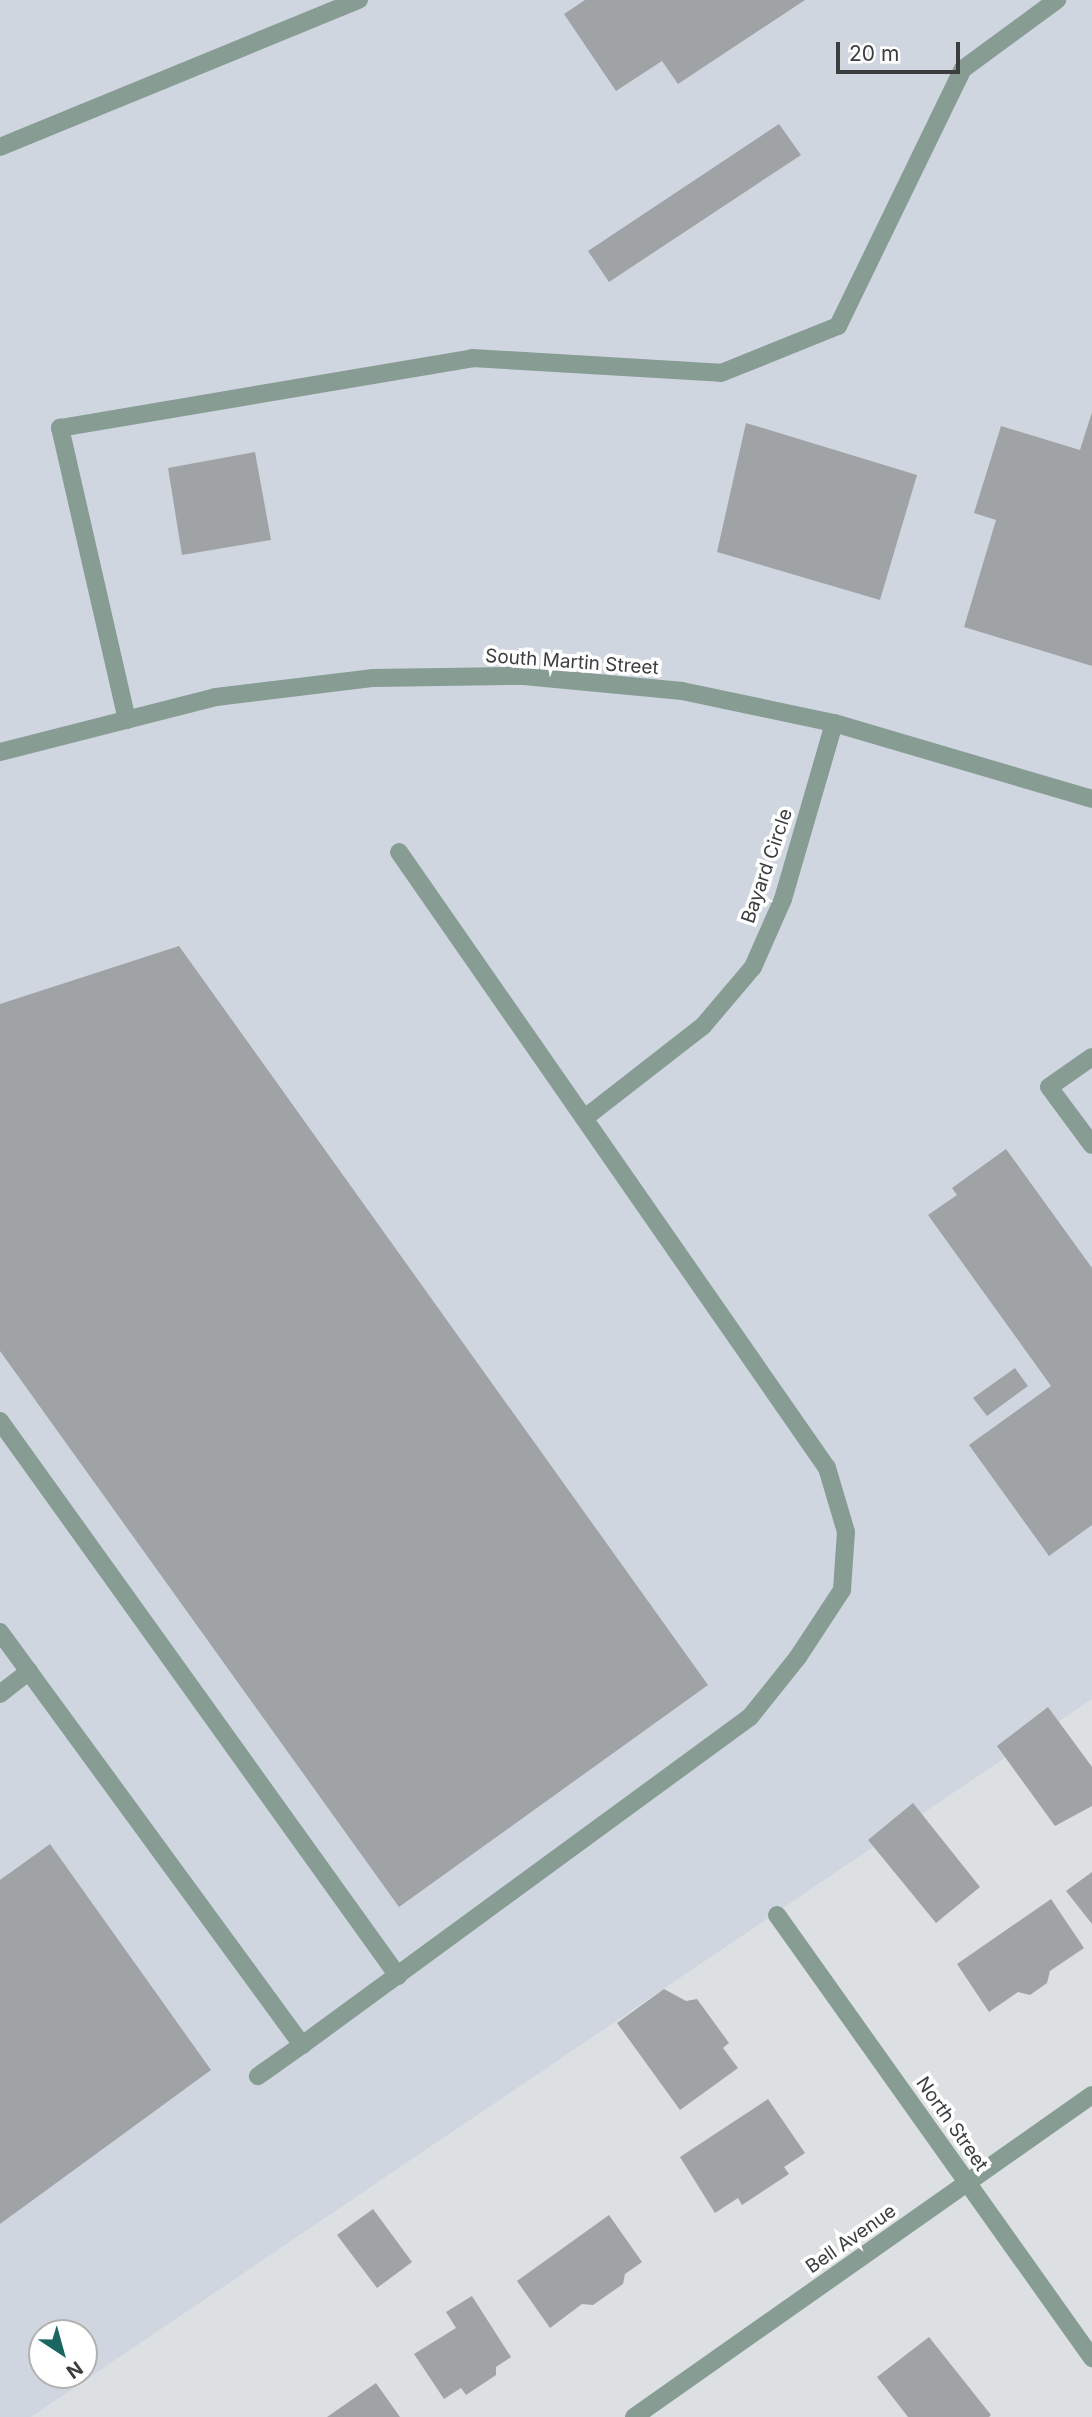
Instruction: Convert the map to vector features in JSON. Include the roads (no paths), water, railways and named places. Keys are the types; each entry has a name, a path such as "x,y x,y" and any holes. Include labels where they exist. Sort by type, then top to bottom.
{"street":[{"path":"0,147 359,0"},
{"path":"127,720 60,428 472,358 721,373 838,326 963,69 1057,0"},
{"name":"South Martin Street","path":"0,752 216,697 372,678 524,676 682,691 834,723 1092,799"},
{"name":"Bayard Circle","path":"586,1117 703,1026 752,967 783,899 834,723"},
{"path":"258,2076 750,1717 798,1657 842,1590 846,1532 827,1468 586,1117 399,852"},
{"path":"1092,1057 1049,1087 1092,1145"},
{"path":"0,1421 398,1976"},
{"path":"0,1632 302,2045"},
{"path":"0,1694 29,1671"},
{"name":"North Street","path":"776,1915 1092,2358"},
{"name":"Bell Avenue","path":"634,2417 1092,2095"}]}
